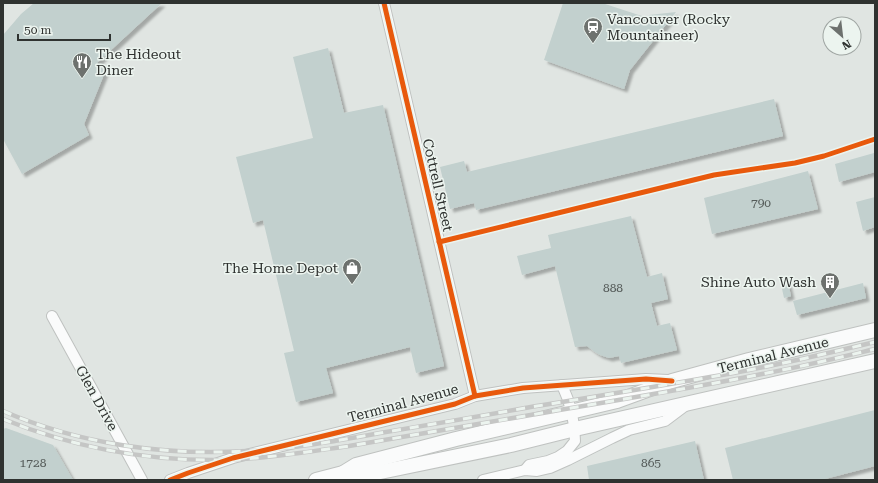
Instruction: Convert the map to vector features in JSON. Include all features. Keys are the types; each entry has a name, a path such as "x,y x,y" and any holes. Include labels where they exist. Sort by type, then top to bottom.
{"main road":[{"name":"Terminal Avenue","path":"343,473 356,465 456,439 617,401 672,381 749,360 875,330"},
{"name":"Terminal Avenue","path":"343,473 356,477 511,445 875,361"},
{"path":"316,480 343,473"}],"street":[{"name":"Cottrell Street","path":"384,3 475,396"},
{"name":"Glen Drive","path":"52,316 142,480"},
{"name":"Terminal Avenue","path":"170,480 234,458 455,404 475,396 523,388 562,385 646,379 672,381"},
{"path":"525,470 529,465 558,457 567,451 575,440 572,412 562,385"},
{"name":"Terminal Avenue","path":"483,480 525,470 537,471 550,468 629,430 665,421 687,404"}],"building":[{"path":"34,3 162,3 97,63 105,72 84,124 89,135 22,174 3,139 3,35 21,14"},
{"path":"563,3 602,3 648,18 649,15 676,12 630,70 624,89 544,60"},
{"name":"The Home Depot","path":"328,48 344,113 383,105 444,366 416,373 410,347 326,368 333,393 296,402 284,353 294,351 263,220 253,223 236,157 313,138 293,57"},
{"path":"774,99 783,136 476,210 474,203 450,209 440,167 464,161 467,172"},
{"path":"874,153 875,172 839,182 835,164"},
{"path":"808,171 818,209 712,234 704,198"},
{"path":"875,197 875,227 863,231 856,202"},
{"path":"631,216 647,277 662,273 668,299 651,303 657,326 670,323 677,350 621,363 619,356 609,358 600,355 587,346 575,347 555,266 522,275 517,256 551,248 548,235"},
{"path":"788,283 791,296 784,298 781,284"},
{"name":"Shine Auto Wash","path":"863,283 866,298 797,315 793,301"},
{"path":"875,410 875,466 821,480 733,480 725,448"},
{"path":"6,428 53,445 73,480 3,480 3,429"},
{"path":"695,441 704,480 589,480 587,466"}],"railway":[{"path":"3,411 62,432 123,445 185,452 264,450 330,442 693,380 780,364 875,342"},
{"path":"3,419 29,429 83,445 137,455 193,460 253,458 349,446 673,391 790,368 875,349"}],"cycle path":[{"path":"384,3 475,396"},
{"path":"439,242 714,175 795,163 824,156 875,139"},
{"path":"170,480 233,458 455,404 475,396 523,388 646,379 672,381"}],"place":[{"name":"Vancouver (Rocky Mountaineer)","path":"593,44"},
{"name":"The Hideout Diner","path":"82,79"},
{"name":"The Home Depot","path":"352,285"},
{"name":"Shine Auto Wash","path":"830,299"}]}
